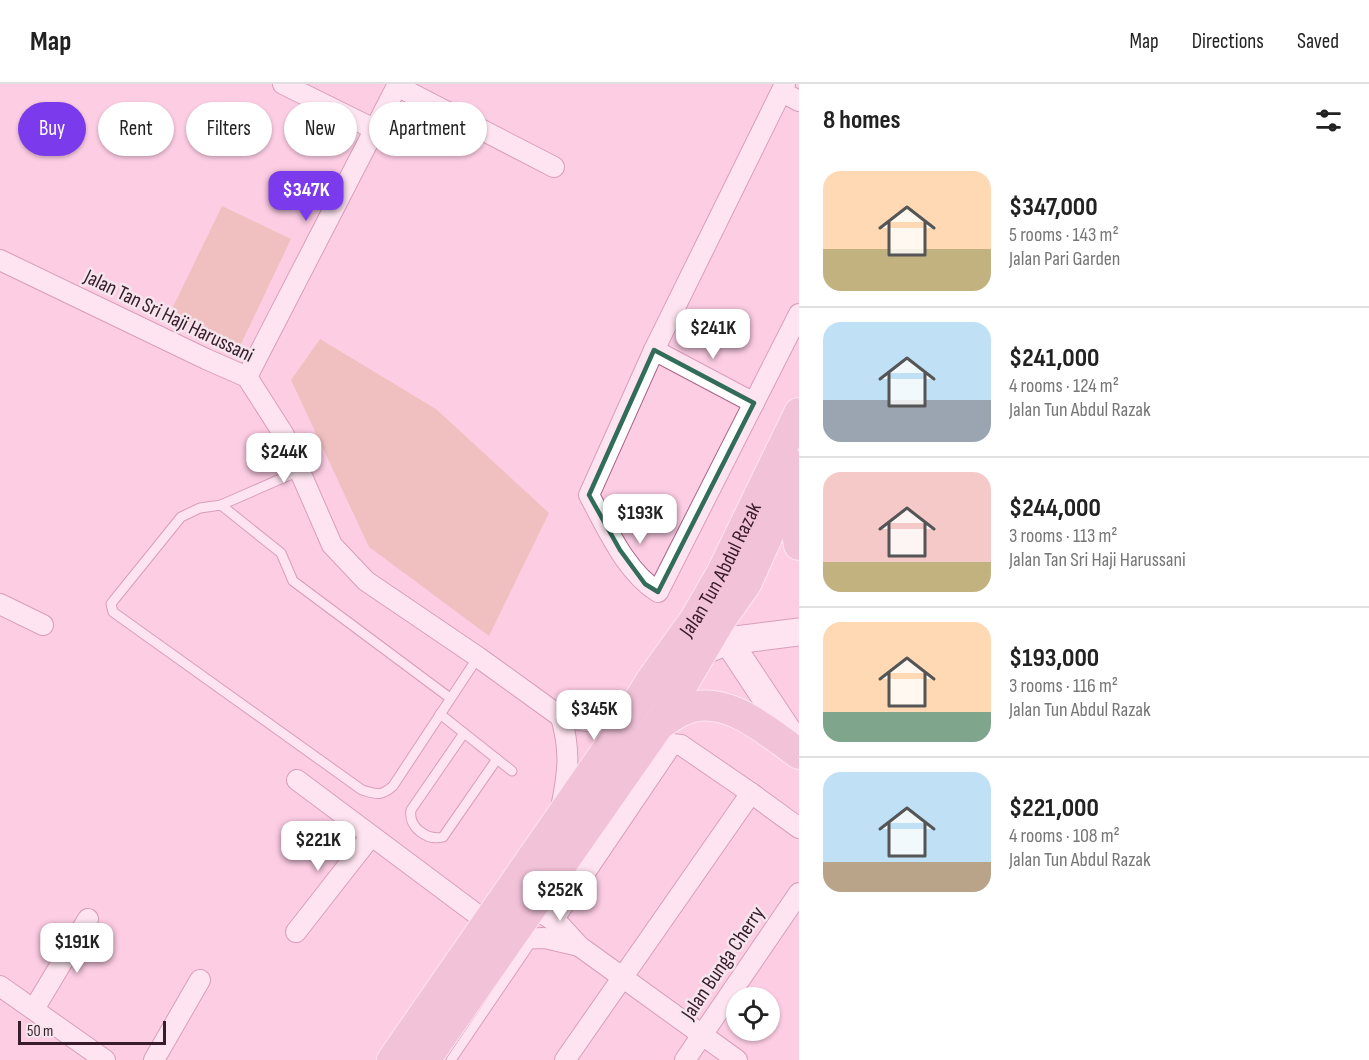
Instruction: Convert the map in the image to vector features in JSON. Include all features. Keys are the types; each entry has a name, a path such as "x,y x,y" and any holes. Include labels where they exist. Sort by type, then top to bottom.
{"main road":[{"name":"Jalan Tun Abdul Razak","path":"424,1060 509,925 558,820 695,619 721,574 799,414"},
{"name":"Jalan Tun Abdul Razak","path":"392,1060 509,925 542,914 716,637 746,584 794,476"},
{"path":"794,476 799,545"},
{"path":"721,574 716,637 799,748"},
{"name":"Jalan Tun Abdul Razak","path":"628,717 647,702 672,669 716,637 799,632"},
{"path":"659,725 684,710 710,706 722,708 757,724 799,754"}],"street":[{"path":"283,84 369,127"},
{"path":"389,102 397,85 554,167"},
{"path":"789,92 654,350 589,495 620,550 645,584 658,592 799,314"},
{"path":"247,377 369,142"},
{"name":"Jalan Tan Sri Haji Harussani","path":"0,260 206,360 247,377 284,435 332,546 366,581 561,717 593,722 628,717"},
{"path":"654,350 754,403"},
{"path":"0,604 43,625"},
{"path":"558,820 568,766 567,739 561,717"},
{"path":"737,1060 579,946 560,924 542,914 672,744 681,745 799,828"},
{"path":"297,780 370,836 509,925 579,946"},
{"path":"565,1060 751,793"},
{"path":"296,932 370,836"},
{"name":"Jalan Bunga Cherry","path":"686,1060 799,893"},
{"path":"34,1010 88,919"},
{"path":"153,1060 200,980"},
{"path":"0,986 105,1060"}],"lane":[{"path":"299,471 221,505 200,508 181,517 111,604 113,612 352,783 376,795 385,793 393,786 478,657"},
{"path":"221,505 280,553 293,581 450,698"},
{"path":"440,714 512,771"},
{"path":"464,733 411,810 410,818 413,825 429,837 434,839 443,837 496,759"},
{"path":"451,1060 509,925"}],"highlighted area":[{"path":"654,350 754,403 658,592 645,584 620,550 589,495"}],"shaded area":[{"path":"222,206 291,239 240,346 170,313"},
{"path":"320,339 436,409 549,513 489,636 369,547 291,380"}]}
